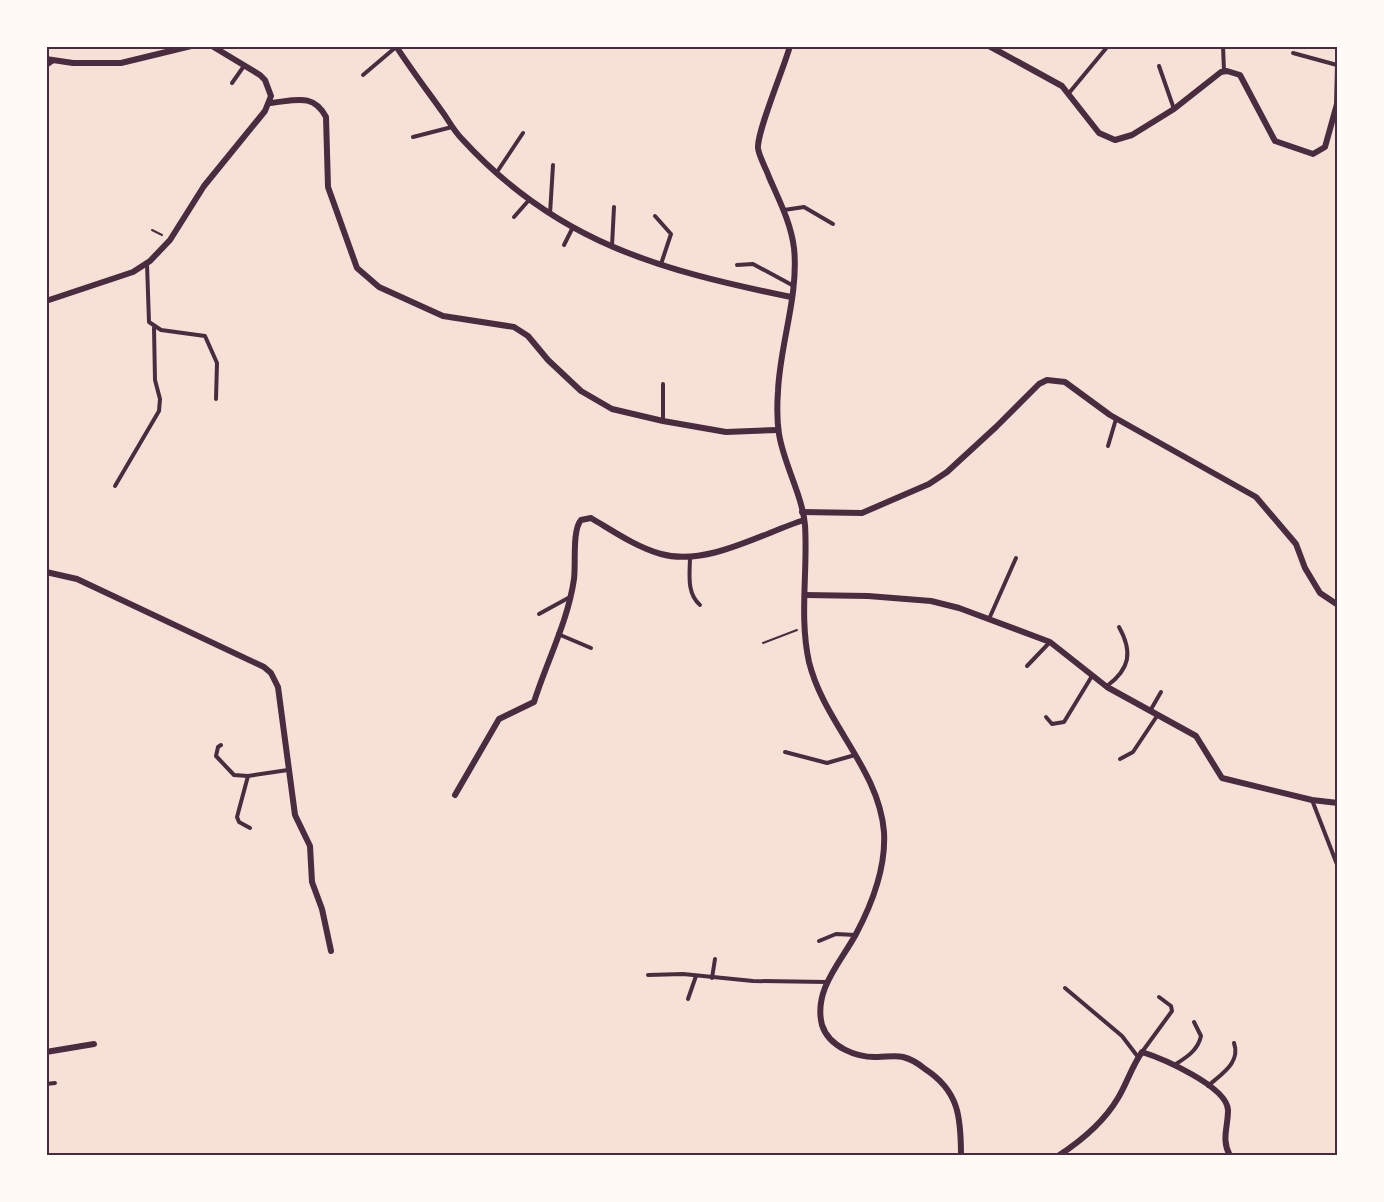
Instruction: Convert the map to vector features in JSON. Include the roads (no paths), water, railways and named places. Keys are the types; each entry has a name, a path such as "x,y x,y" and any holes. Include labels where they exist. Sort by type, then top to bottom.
{"street":[{"path":"46,58 74,63 121,63 191,46"},
{"path":"46,302 125,275 147,264 170,240 204,186 270,103 271,96 265,80 212,46"},
{"path":"790,46 759,142 761,156 783,210 794,247 791,297 779,371 778,430 803,516 805,626 813,677 881,807 884,852 876,884 855,935 827,982 820,1008 821,1022 832,1041 842,1047 865,1056 903,1057 940,1078 948,1088 958,1110 961,1155"},
{"path":"989,46 1050,78 1069,93 1099,133 1115,140 1132,135 1174,109 1224,71 1240,75 1275,141 1313,154 1325,147 1330,122 1337,105 1337,65"},
{"path":"396,47 452,127 496,173 572,229 660,265 723,283 791,297"},
{"path":"270,103 307,100 314,101 322,109 326,117 328,188 357,268 379,287 443,316 514,327 528,336 548,360 581,391 612,409 726,432 778,430"},
{"path":"455,795 499,719 534,702 571,596 576,560 576,530 578,524 585,518 591,518 622,536 663,554 690,555 734,547 803,516 862,513 929,484 947,472 1021,404 1031,390 1047,380 1065,382 1116,419 1256,497 1296,544 1305,568 1320,592 1338,605"},
{"path":"46,572 77,579 264,667 271,673 278,687 295,815 310,846 312,882 322,909 332,951"},
{"path":"805,595 868,596 931,601 989,619 1050,642 1107,687 1196,736 1222,777 1312,800 1338,804"},
{"path":"46,1052 94,1044"},
{"path":"1058,1155 1088,1134 1106,1116 1118,1099 1140,1054 1176,1065 1221,1097 1228,1110 1224,1143 1230,1155"}],"lane":[{"path":"1069,93 1108,46"},
{"path":"1223,46 1224,71"},
{"path":"363,75 396,47"},
{"path":"1293,52 1337,65"},
{"path":"46,66 55,60"},
{"path":"232,83 244,65"},
{"path":"1159,66 1174,109"},
{"path":"413,137 452,127"},
{"path":"496,173 523,133"},
{"path":"550,214 553,165"},
{"path":"514,217 530,200"},
{"path":"612,247 614,207"},
{"path":"783,210 804,207 833,224"},
{"path":"655,216 671,234 660,265"},
{"path":"564,245 572,229"},
{"path":"115,486 159,411 154,328 148,315 147,264"},
{"path":"736,265 753,264 792,285"},
{"path":"154,328 205,336 216,363 216,399"},
{"path":"663,384 663,421"},
{"path":"1108,446 1116,419"},
{"path":"690,555 690,591 692,598 700,605"},
{"path":"989,619 1016,558"},
{"path":"540,614 571,596"},
{"path":"1107,687 1118,678 1128,653 1128,643 1119,627"},
{"path":"558,634 591,648"},
{"path":"1028,666 1050,642"},
{"path":"1046,717 1052,724 1064,723 1092,676"},
{"path":"1150,712 1161,692"},
{"path":"1120,759 1133,753 1157,716"},
{"path":"221,745 216,751 216,756 234,775 248,776 288,770"},
{"path":"785,752 827,763 855,755"},
{"path":"248,776 237,818 239,822 250,828"},
{"path":"1312,800 1338,867"},
{"path":"819,941 836,934 855,935"},
{"path":"712,978 715,959"},
{"path":"648,975 827,982"},
{"path":"688,999 696,976"},
{"path":"1065,988 1140,1054 1172,1011 1172,1006 1159,997"},
{"path":"1176,1065 1191,1054 1200,1042 1202,1036 1194,1022"},
{"path":"1208,1087 1235,1061 1237,1052 1234,1043"},
{"path":"46,1084 55,1083"}]}
